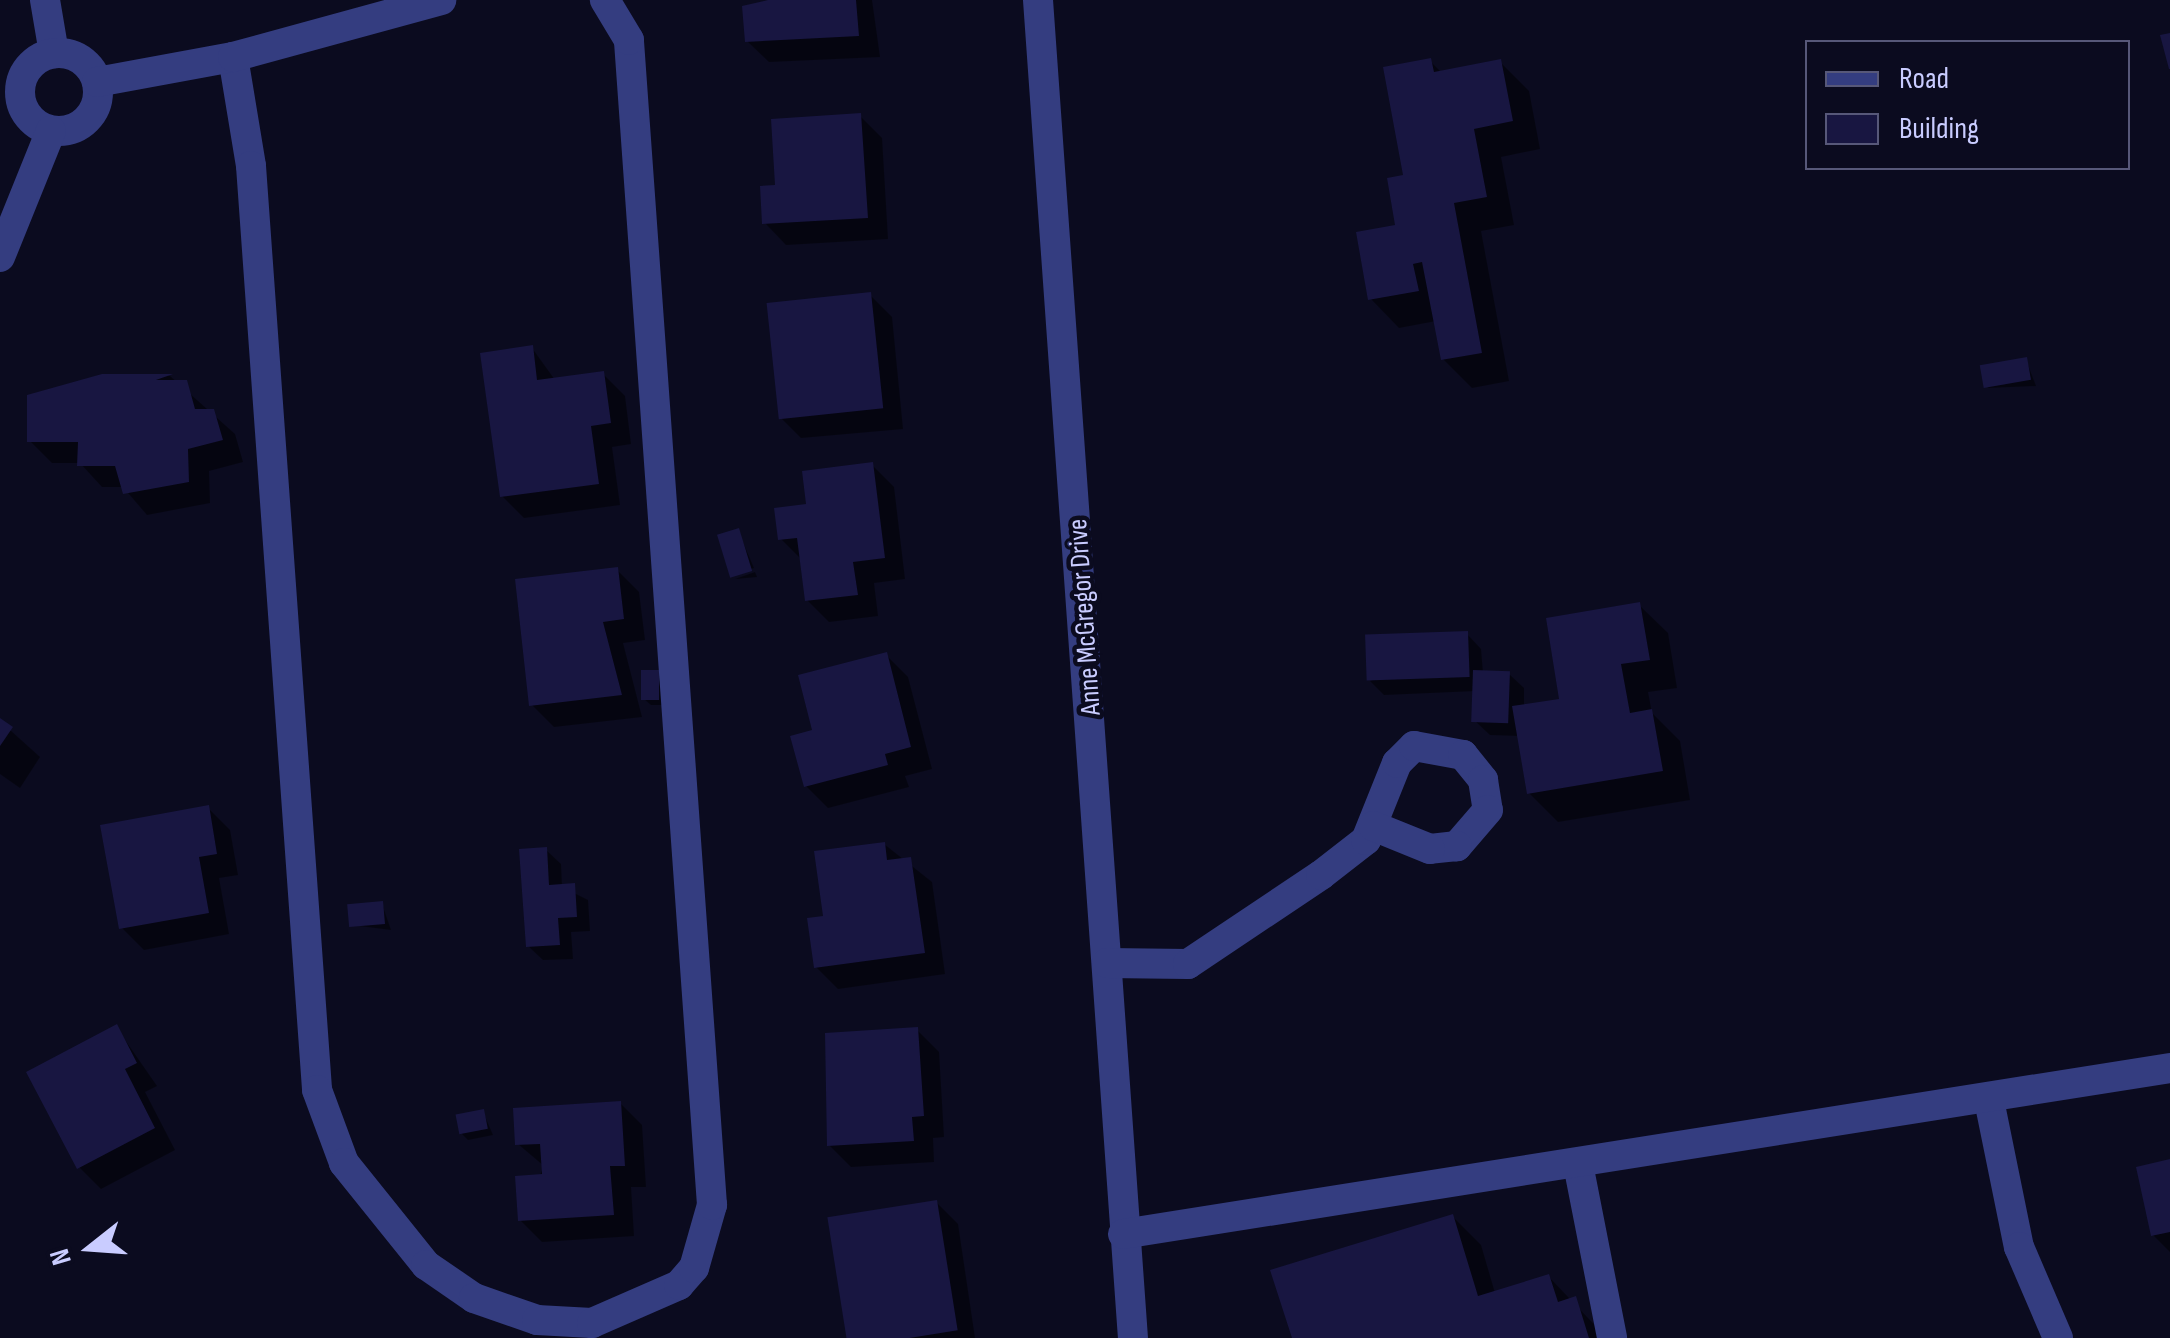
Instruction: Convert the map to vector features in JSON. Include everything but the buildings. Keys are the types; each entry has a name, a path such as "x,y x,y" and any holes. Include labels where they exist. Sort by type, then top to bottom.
{"street":[{"path":"45,0 54,52"},
{"path":"97,82 233,57 441,0"},
{"path":"233,57 251,166 317,1090 344,1162 426,1265 474,1298 537,1320 592,1323 679,1285 694,1268 712,1205 629,40 606,0"},
{"name":"Anne McGregor Drive","path":"1038,0 1133,1338"},
{"path":"0,257 51,131 91,114 97,82 88,65 54,52 32,64 10,102 51,131"},
{"path":"1107,963 1188,964 1321,875 1373,826"},
{"path":"1123,1234 1988,1100 2170,1068"},
{"path":"1988,1100 2019,1247 2058,1338"},
{"path":"1578,1164 1612,1338"}]}
